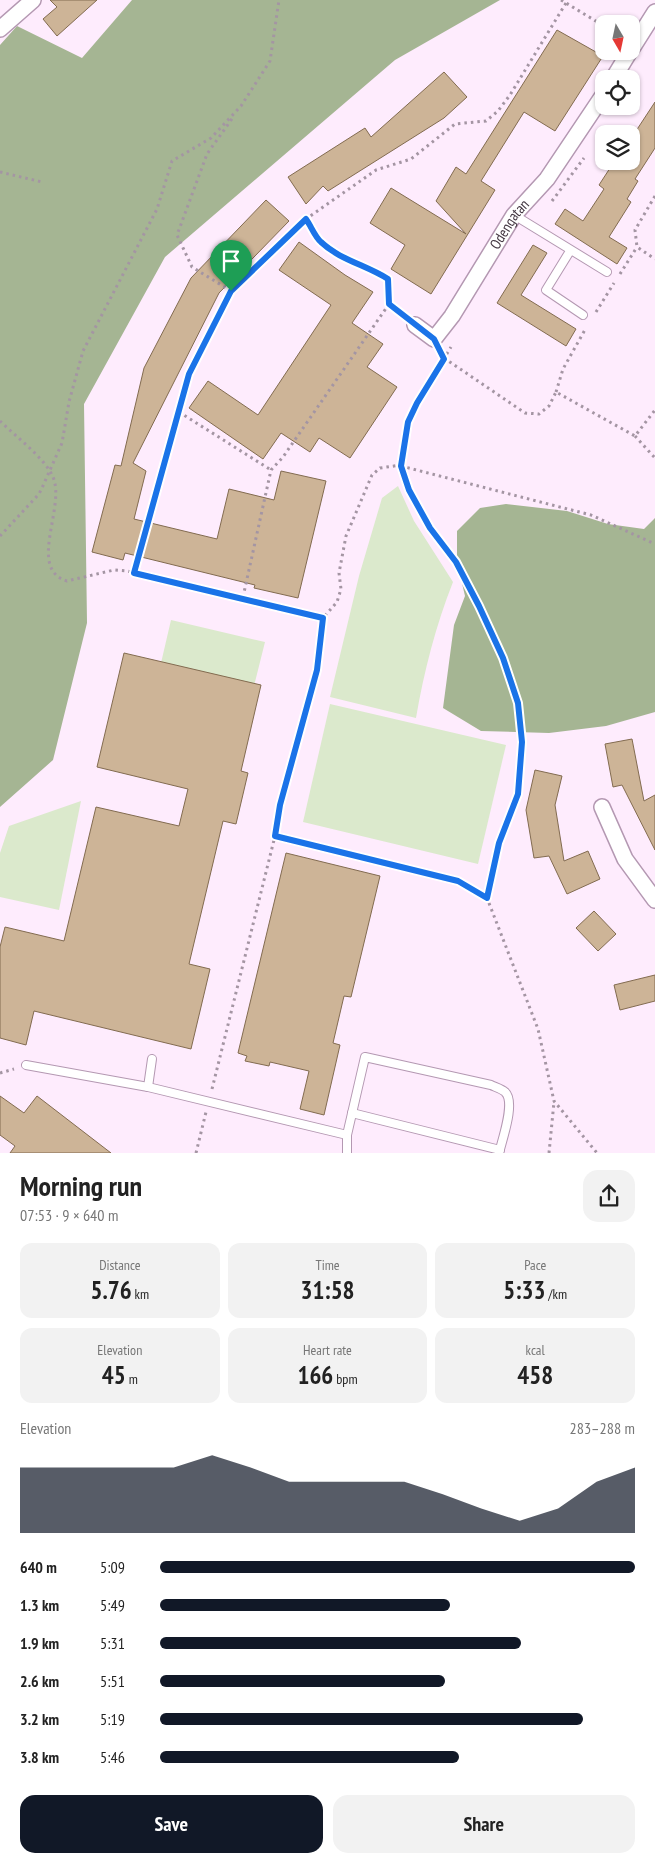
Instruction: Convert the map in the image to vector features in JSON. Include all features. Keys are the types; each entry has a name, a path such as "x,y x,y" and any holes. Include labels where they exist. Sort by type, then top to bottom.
{"street":[{"path":"0,29 33,0"},
{"path":"640,36 655,12"},
{"name":"Odengatan","path":"434,339 452,316 514,215 547,179 595,107"},
{"path":"415,325 434,339"},
{"path":"602,807 625,859 655,900"}],"lane":[{"path":"514,215 607,272"},
{"path":"570,251 546,290 583,315"},
{"path":"347,1153 347,1135 352,1113 365,1057 491,1085 504,1091 509,1098 509,1110 499,1152 352,1113"},
{"path":"148,1087 152,1059"},
{"path":"26,1065 148,1087 347,1135"}],"path":[{"path":"231,291 192,267 177,235 208,154 270,61 279,0"},
{"path":"561,0 595,21"},
{"path":"134,573 189,374 231,291 306,219 376,170 411,159 455,124 486,121 498,111 510,96 566,3"},
{"path":"0,536 39,494 50,471 62,443 69,402 83,351 157,209 172,161 211,138 241,106"},
{"path":"529,224 558,196 585,156"},
{"path":"0,172 42,182"},
{"path":"655,196 635,230 637,247 655,259"},
{"path":"244,597 271,470 283,457 389,304 388,279 373,270 344,259 320,241 306,219"},
{"path":"389,304 415,325"},
{"path":"434,339 444,359 525,412 539,414 549,406 556,392 635,436 655,458"},
{"path":"454,343 417,403 408,422 401,466 409,490 430,528 456,562 479,606 503,658 518,703 522,742 518,794 499,843 487,898 538,1028 554,1101 549,1153"},
{"path":"635,436 655,410"},
{"path":"179,412 271,470"},
{"path":"0,421 50,471 55,483 56,494 47,555 53,573 67,581 114,570 134,573 244,597 323,618"},
{"path":"196,1153 275,836 280,805 317,670 323,618 339,596 341,589 339,573 346,536 368,481 380,468 401,466 591,515 655,544"},
{"path":"275,836 458,881 487,898"},
{"path":"554,1101 596,1153"}],"green space":[{"path":"132,0 500,0 395,60 165,257 84,404 87,623 53,760 0,807 0,45 17,26 82,58"},
{"path":"398,486 414,521 453,582 431,648 416,718 330,697 359,576 382,498"},
{"path":"506,504 567,511 608,524 644,529 655,518 655,712 606,726 549,733 481,731 443,708 454,625 465,596 457,562 457,531 480,508"},
{"path":"171,620 265,642 254,686 161,663"},
{"path":"330,704 506,745 478,864 303,822"},
{"path":"81,801 59,910 0,897 0,853 9,826"}],"building":[{"path":"50,0 97,0 57,36 43,19 57,7"},
{"path":"557,30 595,51 595,60 600,60 555,131 524,112 481,181 495,190 431,294 391,269 405,245 370,223 391,188 466,234 436,201 456,167 466,174"},
{"path":"444,72 467,97 444,118 328,191 323,186 306,204 288,177 365,128 371,137"},
{"path":"655,102 655,148 635,179 638,181 627,199 631,202 609,237 627,248 617,264 555,224 565,209 583,221 604,189 599,185 609,170 640,170 640,125"},
{"path":"266,200 289,221 219,293 133,463 146,471 134,519 217,539 229,489 274,500 281,471 326,481 298,598 254,588 255,585 125,553 123,560 92,552 115,465 121,466 144,368 191,278"},
{"path":"299,242 345,275 373,292 352,323 383,344 367,367 397,387 350,458 319,438 310,452 281,433 263,459 189,408 208,381 258,415 331,305 279,270"},
{"path":"533,245 547,253 521,295 576,329 566,346 497,303"},
{"path":"124,653 261,685 241,771 248,773 236,824 223,821 189,964 210,969 191,1049 34,1011 26,1045 0,1038 0,947 5,927 64,941 96,807 179,826 188,789 97,767"},
{"path":"632,739 644,801 655,795 655,850 622,785 613,787 605,744"},
{"path":"535,770 562,776 555,805 564,861 588,851 600,879 567,894 549,856 534,858 526,810"},
{"path":"286,853 380,876 351,997 344,996 333,1043 340,1045 324,1115 300,1109 309,1071 270,1062 269,1066 245,1061 247,1056 238,1053"},
{"path":"594,911 616,934 598,951 576,928"},
{"path":"655,975 655,1001 620,1010 614,985"},
{"path":"0,1096 24,1113 37,1096 111,1153 10,1153 15,1146 0,1135"}],"route":[{"path":"306,219 320,241 344,259 373,270 388,279 389,304 415,325 426,331 439,345 444,359 417,403 408,422 401,466 409,490 430,528 456,562 503,658 518,703 522,742 518,794 499,843 487,898 458,881 275,836 280,805 317,670 323,618 244,597 134,573 150,508 189,374 231,291 306,219"}]}
